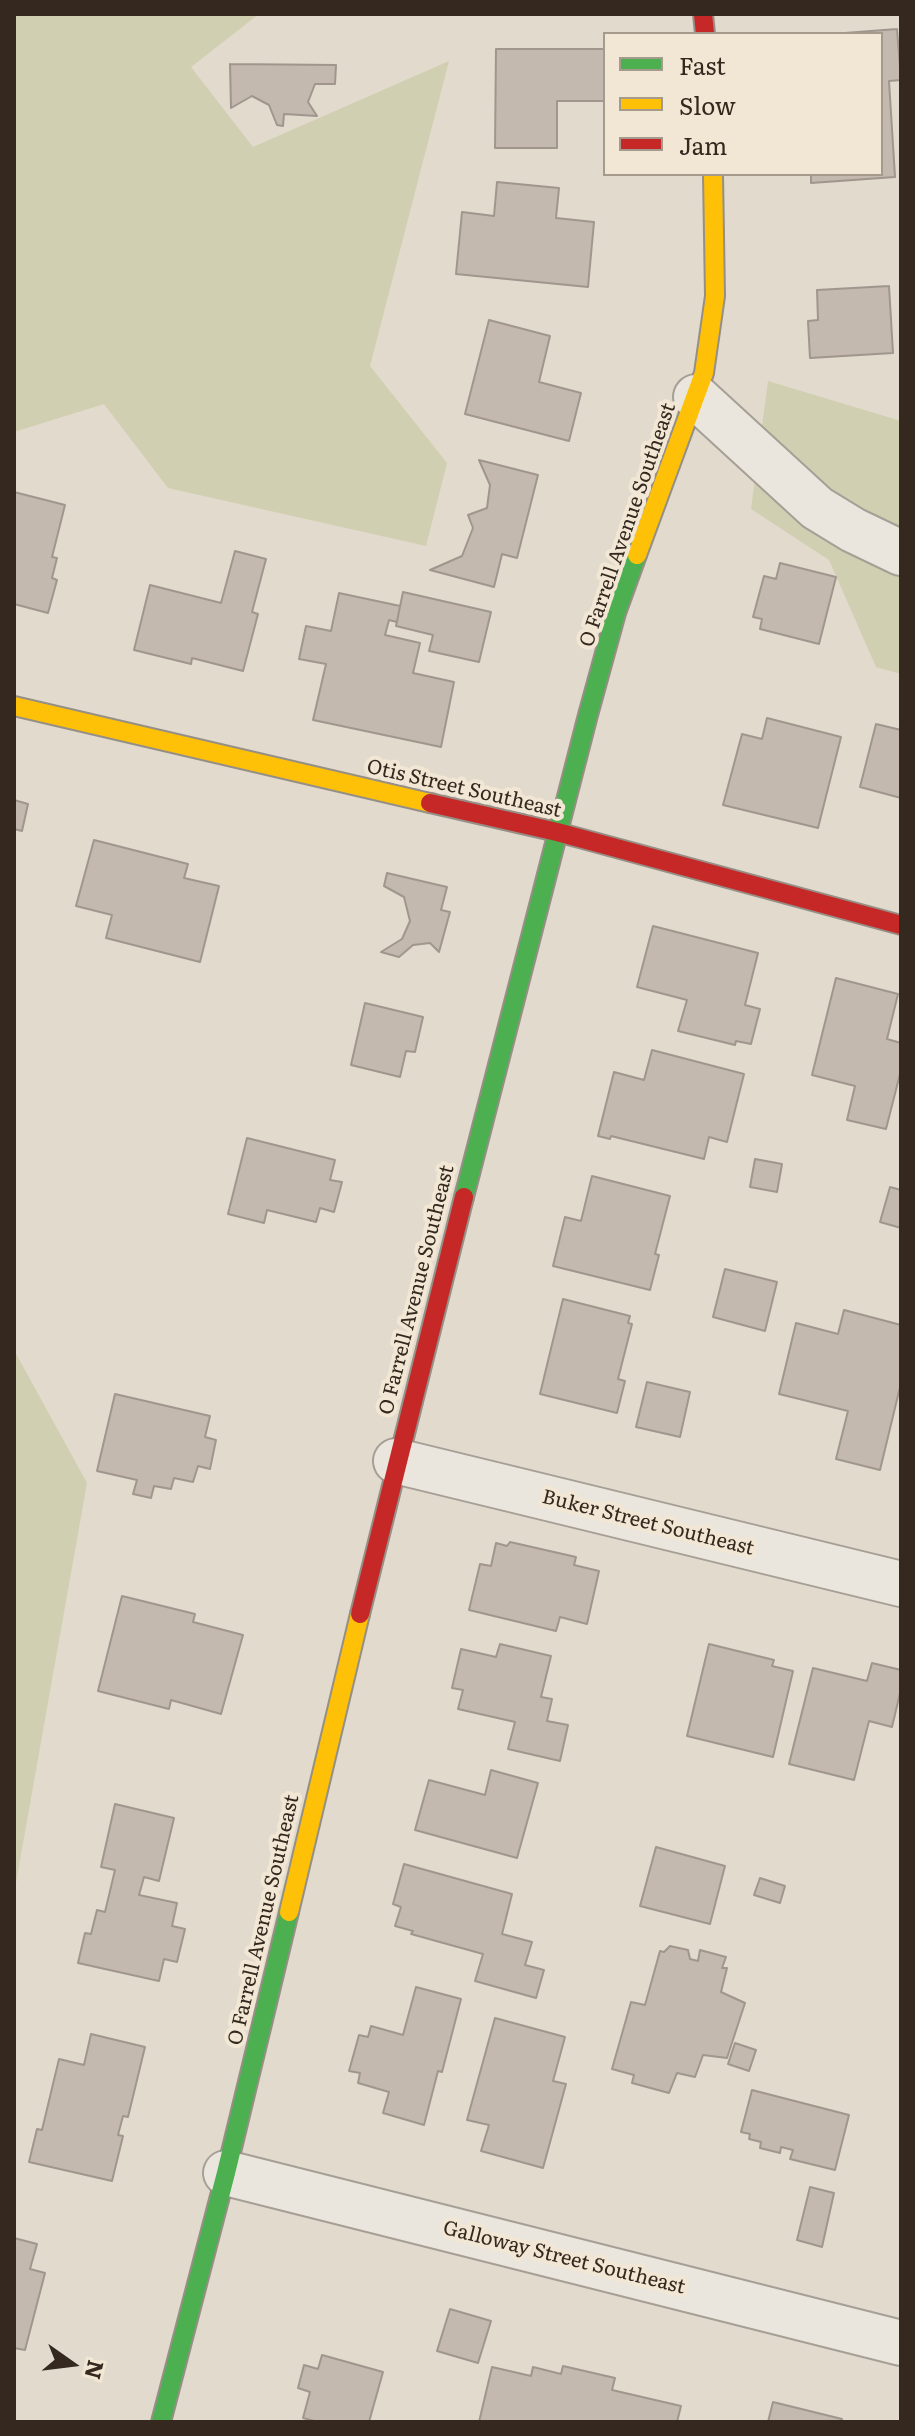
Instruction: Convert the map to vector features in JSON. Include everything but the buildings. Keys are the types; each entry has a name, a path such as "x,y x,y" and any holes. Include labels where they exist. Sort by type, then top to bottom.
{"street":[{"name":"O Farrell Avenue Southeast","path":"161,2422 226,2173 396,1461 557,832 616,613 704,373 715,296 713,176"},
{"path":"696,397 817,508 901,553"},
{"name":"Otis Street Southeast","path":"14,706 557,832 901,925"},
{"name":"Buker Street Southeast","path":"396,1461 901,1584"},
{"name":"Galloway Street Southeast","path":"226,2173 901,2343"}],"green space":[{"path":"14,14 259,14 191,67 253,147 449,61 370,366 447,463 426,546 168,488 104,404 14,432"},
{"path":"768,381 901,421 901,674 876,667 829,560 751,509"},
{"path":"14,1350 87,1483 14,1894"}],"traffic: fast":[{"path":"464,1197 588,715 616,613 637,555"},
{"path":"161,2422 226,2173 289,1912"}],"traffic: slow":[{"path":"637,555 704,373 715,296 713,176"},
{"path":"14,706 430,803"},
{"path":"289,1912 360,1614"}],"traffic: jam":[{"path":"703,14 705,32"},
{"path":"430,803 557,832 901,925"},
{"path":"360,1614 464,1197"}]}
